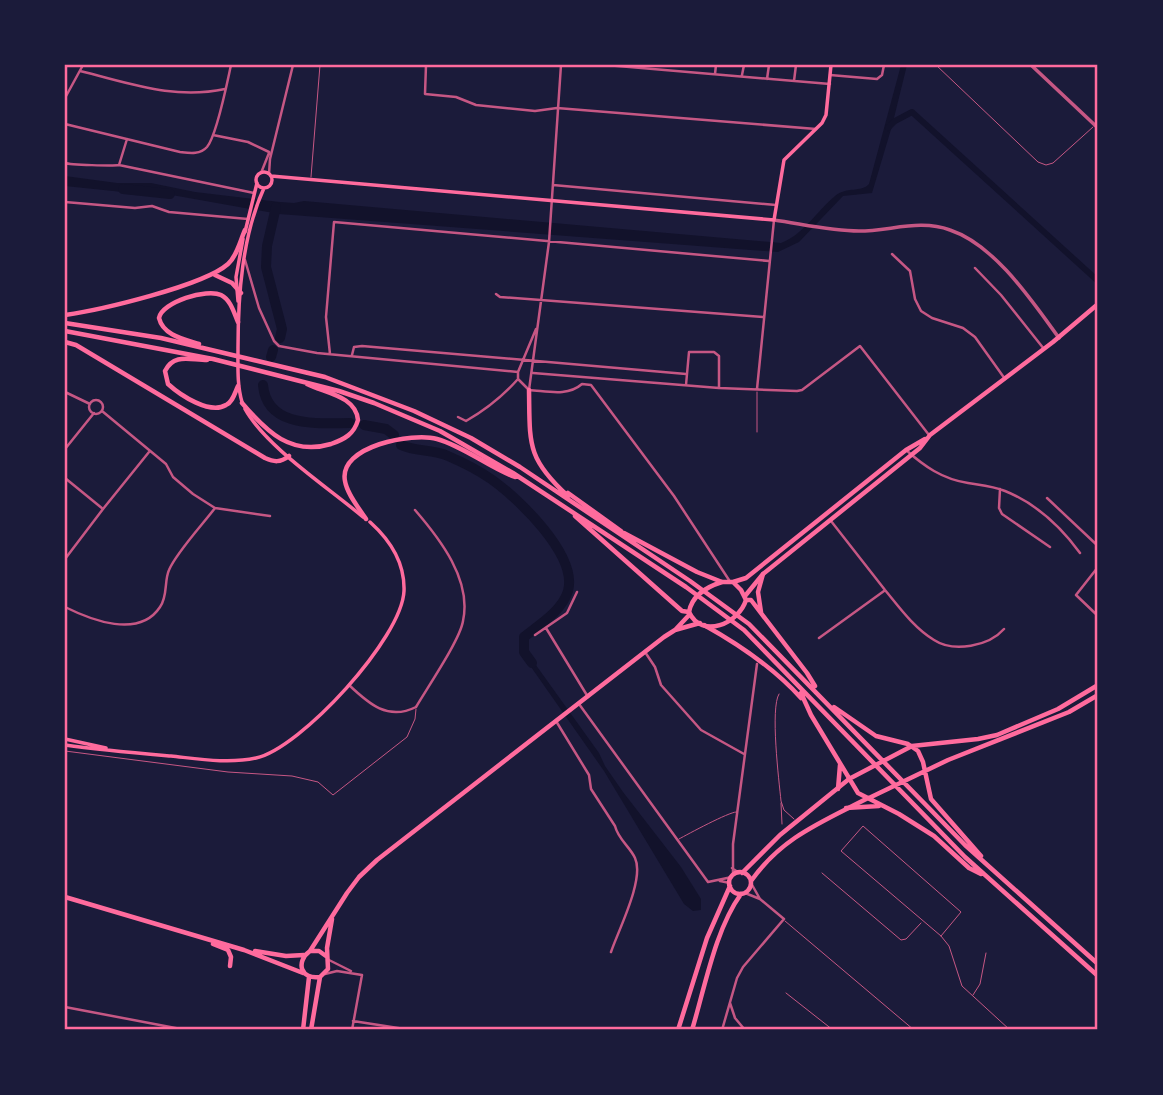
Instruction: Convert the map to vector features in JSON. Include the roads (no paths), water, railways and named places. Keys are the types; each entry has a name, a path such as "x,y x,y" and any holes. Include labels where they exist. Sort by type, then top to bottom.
{"main road":[{"path":"239,311 237,265 257,176 261,173 282,177 774,219 784,160 827,115 831,65"},
{"path":"270,175 271,183"},
{"path":"65,745 229,760 268,754 314,721 388,635 397,616 404,590 398,558 387,539 260,430 243,403 238,386 238,322 245,256 263,189 282,177"},
{"path":"255,188 263,189"},
{"path":"65,315 119,304 214,275 233,258 245,230"},
{"path":"214,275 225,279 241,293"},
{"path":"219,351 166,331 160,323 160,313 171,303 215,293 228,301 238,322"},
{"path":"303,1030 306,975 300,962 332,919 347,893 377,860 675,630 689,613 692,602 708,587 746,578 906,450 928,437 1059,338 1098,304"},
{"path":"65,323 162,338 324,377 414,411 493,450 590,513 746,622 825,700 935,816 990,869 1098,964"},
{"path":"65,331 213,359 300,380 374,403 440,431 478,451 686,587 741,628 937,829 1098,976"},
{"path":"65,342 76,345 265,458 273,462 289,456"},
{"path":"213,359 174,360 165,371 168,384 204,405 215,408 231,402 238,386"},
{"path":"243,403 275,436 300,447 323,446 340,441 353,433 358,419 354,407 343,398 300,380"},
{"path":"529,390 531,447 540,466 556,485 582,508"},
{"path":"368,520 346,486 344,475 347,465 358,454 406,438 418,436 438,439 520,478"},
{"path":"675,630 729,622 740,612 746,598 763,575 920,449 928,437"},
{"path":"556,485 625,533"},
{"path":"567,509 682,611 744,648 778,674 806,702"},
{"path":"590,513 697,572 722,582"},
{"path":"762,612 758,592 763,575"},
{"path":"731,582 762,612 818,693"},
{"path":"778,674 790,679"},
{"path":"813,684 835,707"},
{"path":"678,1030 707,938 732,876 740,873 776,838 860,771 912,746 997,735 1058,709 1098,685"},
{"path":"800,689 858,793 934,836 969,868 985,875"},
{"path":"692,1030 731,910 764,864 795,836 914,776 1062,715 1098,695"},
{"path":"825,700 876,736 912,746 921,755 931,799 990,869"},
{"path":"65,739 132,752"},
{"path":"838,789 840,764"},
{"path":"846,808 884,806"},
{"path":"740,873 748,876 751,882"},
{"path":"730,885 734,892 743,893"},
{"path":"65,897 244,950 306,975 322,975"},
{"path":"311,1030 322,975 328,969 332,919"},
{"path":"173,930 227,949 231,957 230,966"},
{"path":"244,950 286,956 319,951 327,958"}],"street":[{"path":"65,98 83,65"},
{"path":"65,124 192,154 208,147 231,65"},
{"path":"270,175 273,147 293,65"},
{"path":"426,65 425,94 456,97 476,105 535,111 558,108 816,129"},
{"path":"529,390 549,240 561,65"},
{"path":"606,65 830,84"},
{"path":"664,70 665,65"},
{"path":"689,72 690,65"},
{"path":"715,75 716,65"},
{"path":"742,77 744,65"},
{"path":"767,79 769,65"},
{"path":"794,81 796,65"},
{"path":"830,75 877,79 882,75 884,65"},
{"path":"1031,65 1097,127"},
{"path":"80,71 174,94 206,93 225,89"},
{"path":"213,135 248,142 269,152"},
{"path":"119,165 127,139"},
{"path":"261,173 273,147"},
{"path":"65,163 75,166 119,165 255,188"},
{"path":"553,185 777,205"},
{"path":"65,202 135,208 152,206 169,212 247,219"},
{"path":"757,389 774,219 818,227 870,231 928,225 965,236 1009,274 1059,338"},
{"path":"330,354 326,317 334,222 769,259"},
{"path":"892,254 910,271 915,299 921,310 932,318 962,328 975,338 1005,379"},
{"path":"245,256 251,284 274,341 286,348 518,372"},
{"path":"975,268 1001,295 1044,349"},
{"path":"496,294 542,301 763,317"},
{"path":"457,417 466,421 491,407 518,379 522,361 538,326"},
{"path":"352,355 354,347 362,346 686,374"},
{"path":"533,373 686,386 802,390 860,346 928,437"},
{"path":"686,386 689,352 716,353 719,356 719,388"},
{"path":"518,379 529,390 566,392 573,391 582,384 591,385 674,496 731,582"},
{"path":"65,392 89,404"},
{"path":"89,404 100,401 102,411"},
{"path":"89,404 93,414"},
{"path":"65,449 93,414 102,411"},
{"path":"102,411 166,464 173,477 215,508 270,516"},
{"path":"906,450 926,467 951,479 1000,489 1024,500 1050,519 1080,553"},
{"path":"65,559 149,452"},
{"path":"65,478 103,509"},
{"path":"1000,489 999,508 1002,514 1050,547"},
{"path":"1047,498 1098,546"},
{"path":"65,607 89,619 114,624 132,623 152,615 163,602 170,567 215,508"},
{"path":"348,684 375,708 386,712 404,712 416,707 459,633 464,606 462,580 427,523 415,510"},
{"path":"831,521 907,617 935,642 966,646 984,643 996,637 1003,629"},
{"path":"1098,567 1076,595 1098,616"},
{"path":"819,638 885,590"},
{"path":"535,635 567,613 577,592"},
{"path":"546,628 588,696"},
{"path":"645,652 655,667 661,685 702,730 744,754"},
{"path":"579,704 708,882 717,880 732,876 737,812 757,664"},
{"path":"555,721 589,775 591,789 636,859 634,894 611,952"},
{"path":"732,868 740,873"},
{"path":"717,880 730,885"},
{"path":"751,882 760,899"},
{"path":"722,1030 737,978 743,967 784,919 760,899 743,893"},
{"path":"327,958 354,973"},
{"path":"322,975 337,971 362,975 352,1030"},
{"path":"730,1003 735,1018 745,1030"},
{"path":"65,1007 186,1030"},
{"path":"353,1021 411,1030"}],"lane":[{"path":"310,179 320,65"},
{"path":"936,65 1038,162 1046,165 1053,163 1097,127"},
{"path":"757,389 757,432"},
{"path":"779,694 776,699 775,719 782,824"},
{"path":"65,751 242,773 292,776 318,782 333,796 407,737 415,719 416,707"},
{"path":"780,801 796,822"},
{"path":"679,839 730,812 737,812"},
{"path":"941,936 961,912 863,826 841,851 941,936 950,946 960,983 971,997 1010,1030"},
{"path":"822,873 901,940 906,939 923,921"},
{"path":"784,919 914,1030"},
{"path":"971,997 980,984 986,953"},
{"path":"786,993 834,1030"},
{"path":"906,1030 909,1027"}],"waterway":[{"path":"888,128 912,112 1098,281"},
{"path":"123,189 170,194"},
{"path":"276,207 267,246 266,267 282,329 280,338"},
{"path":"271,357 273,350"},
{"path":"263,385 274,410 284,416 310,423 350,423"},
{"path":"364,425 386,429 394,435"},
{"path":"401,445 442,454 486,476 516,499 555,545 569,577 568,591 556,611 524,637 524,652 532,663"}]}
